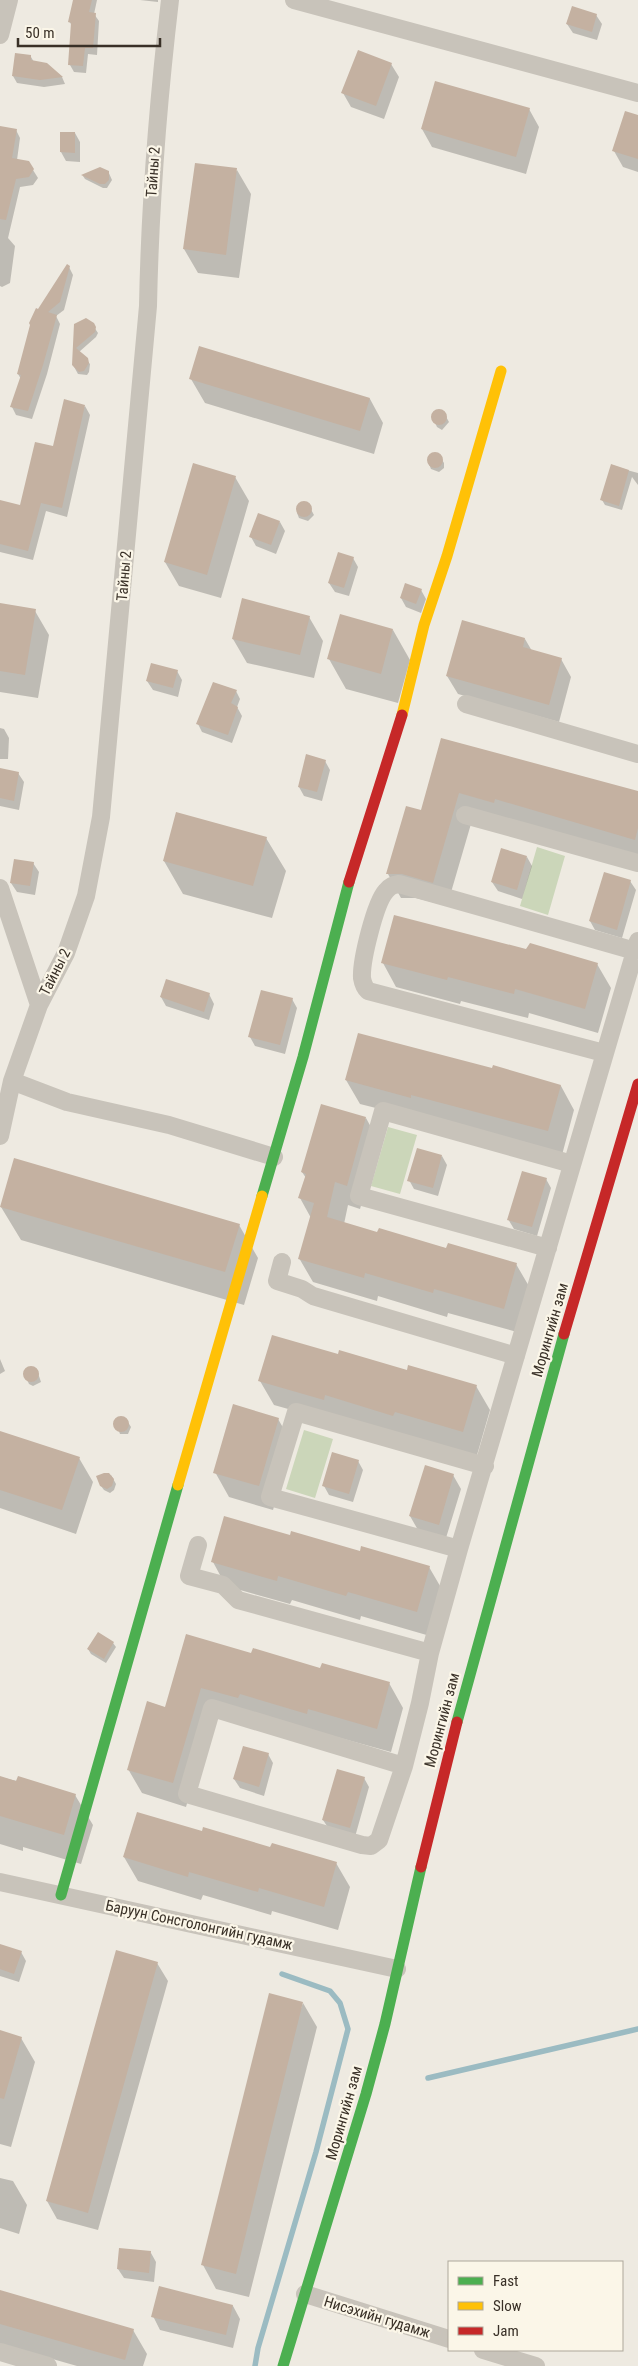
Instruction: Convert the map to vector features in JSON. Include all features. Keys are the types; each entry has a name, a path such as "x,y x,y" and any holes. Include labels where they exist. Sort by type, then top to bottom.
{"street":[{"path":"0,35 9,0"},
{"name":"Тайны 2","path":"0,1136 12,1081 39,1005 66,953 86,896 101,817 146,325 158,103 170,0"},
{"path":"294,0 638,93"},
{"path":"61,1895 154,1575 192,1434 274,1157 357,852 408,698 424,625 447,556 501,371"},
{"path":"466,704 638,754"},
{"path":"465,815 638,863"},
{"path":"404,1766 212,1708 186,1794 362,1845 371,1846 379,1840 384,1830 404,1766 430,1653 459,1549 637,946 399,884 391,886 384,892 366,945 362,976 364,986 368,991 604,1054"},
{"path":"0,888 39,1005"},
{"path":"12,1081 67,1102 169,1125 274,1157"},
{"name":"Морингийн зам","path":"283,2366 366,2094 435,1807 482,1628 554,1369 638,1084"},
{"path":"548,1248 359,1196 383,1111 572,1164"},
{"path":"282,1262 277,1281 302,1289 313,1296 516,1356"},
{"path":"459,1549 270,1497 296,1412 485,1466"},
{"path":"198,1545 189,1576 223,1585 238,1600 430,1653"},
{"name":"Баруун Сонсголонгийн гудамж","path":"0,1882 397,1969"},
{"name":"Нисэхийн гудамж","path":"305,2294 448,2340"},
{"path":"486,2351 536,2366"},
{"path":"0,2352 48,2366"}],"green space":[{"path":"537,847 565,856 548,915 520,906"},
{"path":"388,1127 417,1135 400,1194 371,1186"},
{"path":"304,1430 333,1439 315,1498 286,1489"}],"building":[{"path":"73,0 92,0 89,12 96,13 93,48 85,48 83,66 68,65 71,23 68,22"},
{"path":"572,6 597,14 592,32 566,24"},
{"path":"358,50 392,63 376,106 341,93"},
{"path":"15,53 31,55 31,60 47,63 63,77 40,80 12,76"},
{"path":"435,81 530,108 516,157 421,129"},
{"path":"625,111 638,115 638,159 612,151"},
{"path":"0,126 17,129 12,158 29,161 34,169 29,177 16,179 6,220 0,219"},
{"path":"60,132 75,132 75,153 60,152"},
{"path":"195,163 237,168 226,255 183,249"},
{"path":"100,167 109,171 109,180 105,184 100,184 81,175"},
{"path":"67,264 70,266 60,302 48,312 57,315 28,411 10,407 21,375 17,374 29,323 36,308 38,309"},
{"path":"86,318 94,323 96,327 95,332 76,348 88,358 89,363 84,371 79,372 72,365 74,324"},
{"path":"199,346 370,398 360,431 189,379"},
{"path":"64,399 85,405 62,508 41,503 28,551 0,544 0,500 20,505 35,442 53,446"},
{"path":"436,409 442,409 447,414 445,423 436,425 431,420 431,414"},
{"path":"432,452 438,452 443,457 441,466 432,468 427,463 427,457"},
{"path":"193,463 236,476 207,575 164,562"},
{"path":"611,464 629,470 619,506 600,500"},
{"path":"301,501 307,501 312,506 310,515 301,517 296,512 296,506"},
{"path":"258,513 280,521 271,545 249,537"},
{"path":"338,552 354,557 344,588 328,583"},
{"path":"405,583 422,589 416,604 400,598"},
{"path":"242,598 310,616 300,655 232,639"},
{"path":"0,603 36,609 25,675 0,671"},
{"path":"340,614 393,629 381,674 327,659"},
{"path":"462,620 525,638 523,647 562,658 549,705 446,676"},
{"path":"151,663 178,670 173,688 146,681"},
{"path":"213,682 237,690 231,703 238,707 228,735 196,724"},
{"path":"441,738 638,791 638,828 635,840 495,799 494,803 459,793 433,883 402,874 386,874 406,806 421,810"},
{"path":"306,754 326,760 317,792 298,787"},
{"path":"0,768 19,772 14,801 0,798"},
{"path":"176,812 267,837 253,886 163,861"},
{"path":"501,848 527,856 517,890 491,882"},
{"path":"14,859 34,862 30,886 10,883"},
{"path":"604,872 631,880 617,930 589,921"},
{"path":"394,915 526,949 530,943 598,963 585,1009 515,989 514,994 448,977 447,980 381,963"},
{"path":"166,979 210,993 204,1012 160,997"},
{"path":"261,990 293,998 280,1045 248,1037"},
{"path":"358,1033 492,1068 493,1065 561,1085 548,1131 411,1095 411,1098 345,1080"},
{"path":"321,1104 366,1117 347,1186 335,1182 327,1217 377,1232 379,1228 446,1248 448,1243 517,1263 504,1309 434,1289 433,1293 365,1273 364,1278 298,1259 314,1203 298,1198 306,1174 301,1172"},
{"path":"417,1148 442,1155 433,1188 407,1181"},
{"path":"14,1158 240,1224 225,1272 0,1207"},
{"path":"522,1171 547,1178 532,1227 507,1220"},
{"path":"272,1335 338,1354 339,1350 407,1370 408,1365 477,1385 463,1432 395,1412 393,1416 325,1395 324,1400 258,1381"},
{"path":"28,1366 34,1366 39,1371 37,1380 28,1382 23,1377 23,1371"},
{"path":"233,1404 279,1418 259,1486 213,1473"},
{"path":"121,1416 127,1418 129,1424 127,1430 121,1432 115,1430 113,1424 115,1418"},
{"path":"0,1431 80,1457 62,1510 0,1490"},
{"path":"332,1452 359,1460 349,1494 322,1486"},
{"path":"425,1465 454,1474 439,1525 409,1516"},
{"path":"109,1473 114,1479 112,1486 107,1489 100,1486 96,1476"},
{"path":"224,1516 290,1535 291,1531 360,1551 361,1546 430,1566 417,1612 348,1592 346,1596 278,1576 277,1581 211,1562"},
{"path":"98,1632 114,1642 104,1659 87,1649"},
{"path":"186,1634 251,1653 253,1648 320,1668 322,1663 390,1682 377,1729 308,1709 307,1714 240,1694 238,1698 201,1688 173,1783 127,1770 147,1701 165,1707"},
{"path":"243,1746 269,1753 259,1787 233,1779"},
{"path":"337,1769 365,1777 350,1828 322,1820"},
{"path":"0,1776 16,1781 18,1776 76,1794 64,1835 0,1816"},
{"path":"137,1812 202,1831 203,1827 270,1847 272,1843 337,1862 324,1907 259,1888 258,1892 189,1872 188,1877 123,1857"},
{"path":"0,1944 22,1951 14,1974 0,1969"},
{"path":"116,1950 158,1962 88,2213 46,2201"},
{"path":"269,1993 303,2002 236,2274 201,2265"},
{"path":"0,2030 22,2037 4,2099 0,2098"},
{"path":"119,2248 151,2251 149,2273 117,2269"},
{"path":"159,2286 233,2305 226,2335 151,2317"},
{"path":"0,2290 134,2329 125,2360 0,2324"}],"waterway":[{"path":"255,2366 258,2348 316,2152 348,2029 340,2003 330,1991 282,1974"},
{"path":"428,2078 638,2029"}],"traffic: fast":[{"path":"262,1196 303,1057 349,882"},
{"path":"457,1722 564,1334"},
{"path":"61,1895 178,1485"},
{"path":"283,2366 366,2094 385,2024 421,1867"}],"traffic: slow":[{"path":"402,715 424,625 447,556 501,371"},
{"path":"178,1485 262,1196"}],"traffic: jam":[{"path":"349,882 402,715"},
{"path":"564,1334 638,1084"},
{"path":"421,1867 457,1722"}]}
